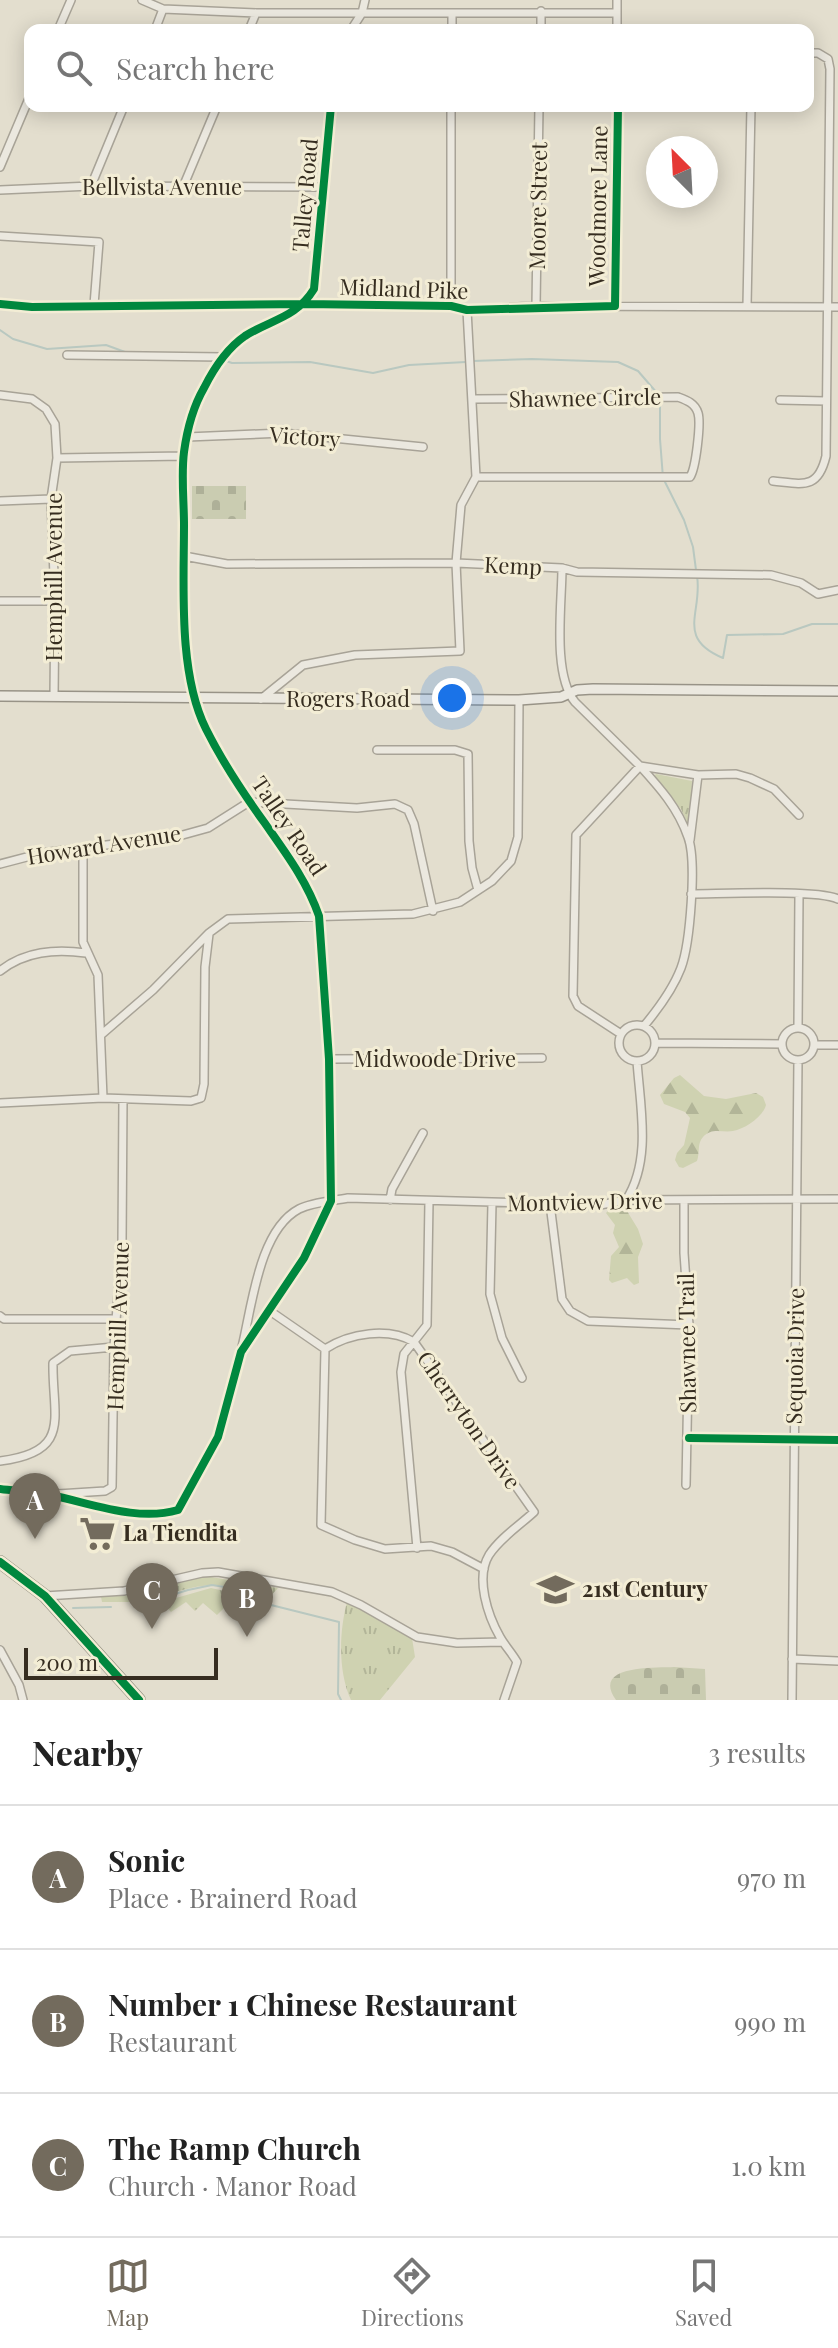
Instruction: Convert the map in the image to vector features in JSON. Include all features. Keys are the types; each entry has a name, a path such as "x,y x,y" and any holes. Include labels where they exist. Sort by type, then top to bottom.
{"main road":[{"path":"0,1562 45,1596 139,1700"}],"street":[{"path":"61,24 71,0"},
{"path":"142,0 163,9 256,13 617,13"},
{"path":"355,24 365,0"},
{"path":"617,0 617,24"},
{"path":"157,24 163,9"},
{"path":"541,11 541,24"},
{"path":"251,24 256,13"},
{"path":"452,15 452,24"},
{"path":"773,481 802,484 819,477 826,456 830,69 828,59 814,53"},
{"path":"0,167 24,110"},
{"path":"91,186 122,112"},
{"path":"183,187 214,112"},
{"name":"Talley Road","path":"241,1352 304,1258 331,1201 329,1059 319,916 312,894 249,802 205,728 193,698 186,648 184,456 202,391 222,357 244,337 305,304 314,289 330,112"},
{"path":"451,112 451,306"},
{"name":"Moore Street","path":"536,306 539,112"},
{"name":"Woodmore Lane","path":"615,306 618,112"},
{"path":"747,306 751,112"},
{"name":"Bellvista Avenue","path":"0,190 91,186 324,187"},
{"path":"0,236 99,242 94,305"},
{"name":"Midland Pike","path":"0,304 32,307 305,304 451,306 467,310 536,306 838,307"},
{"path":"261,699 303,665 355,655 460,651 456,563 461,505 476,477 467,310"},
{"path":"67,355 222,357"},
{"name":"Hemphill Avenue","path":"0,395 32,399 46,409 55,424 57,458 51,499 55,601 54,696"},
{"name":"Shawnee Circle","path":"474,399 678,397 690,402 698,412 696,468 690,477 476,477"},
{"path":"780,400 826,401"},
{"name":"Victory","path":"187,437 283,433 423,447"},
{"path":"57,458 184,456"},
{"path":"0,501 51,499"},
{"name":"Kemp","path":"184,556 227,564 456,563 562,568 577,572 771,575 801,583 818,594 838,590"},
{"path":"562,568 561,662 569,694 666,794 690,841"},
{"path":"0,601 55,601"},
{"name":"Rogers Road","path":"0,696 519,700 561,697 593,689 838,691"},
{"path":"102,1034 153,990 209,933 228,919 383,916 433,911 460,902 492,881 511,861 518,837 519,700"},
{"path":"377,750 455,750 468,754 469,841 478,890"},
{"path":"640,766 698,775 736,774 750,778 774,789 799,815"},
{"path":"621,1034 578,1006 573,996 576,835 640,766"},
{"path":"644,1026 668,993 682,966 691,894 690,841 698,775"},
{"path":"249,802 357,808 395,804 408,810 414,824 433,911"},
{"name":"Howard Avenue","path":"0,864 42,853 179,836 208,828 249,802"},
{"path":"83,848 83,942 98,975 103,1098"},
{"path":"691,894 831,896 838,899"},
{"path":"798,1027 799,895"},
{"path":"0,1103 103,1098 191,1101 201,1098 209,933"},
{"path":"0,971 36,953 86,953"},
{"path":"632,1025 644,1026 651,1031 655,1043 649,1056 637,1061 624,1056 620,1050 621,1034 632,1025"},
{"path":"798,1027 814,1037 815,1045 806,1059 798,1060 785,1054 782,1044 784,1035 798,1027"},
{"path":"655,1043 782,1044"},
{"path":"815,1045 838,1045"},
{"name":"Midwoode Drive","path":"329,1059 542,1058"},
{"name":"Sequoia Drive","path":"792,1700 798,1060"},
{"path":"626,1200 640,1172 642,1148 637,1061"},
{"name":"Hemphill Avenue","path":"48,1495 105,1491 112,1487 115,1319 122,1242 123,1099"},
{"path":"390,1200 392,1189 423,1133"},
{"name":"Montview Drive","path":"331,1201 348,1198 600,1205 626,1200 838,1199"},
{"name":"Talley Road","path":"0,1489 48,1495 121,1511 160,1515 178,1510 218,1437 268,1243 282,1223 299,1209 331,1201"},
{"path":"417,1548 401,1372 404,1354 427,1325 429,1201"},
{"name":"Shawnee Trail","path":"684,1201 689,1325 686,1485"},
{"path":"492,1203 490,1294 502,1338 522,1378"},
{"path":"550,1204 562,1299 570,1311 588,1321 689,1325"},
{"path":"270,1311 325,1349 321,1525 385,1549 417,1548 425,1544 452,1552 484,1569 487,1611 502,1642 510,1648 517,1662 504,1700"},
{"path":"0,1316 4,1319 115,1319"},
{"name":"Cherryton Drive","path":"325,1349 337,1341 370,1333 405,1337 414,1342 534,1512 499,1543 488,1556 484,1569"},
{"path":"0,1461 32,1455 53,1437 56,1419 53,1363 70,1351 114,1347"},
{"path":"689,1438 838,1440"},
{"path":"45,1596 124,1591 218,1572 332,1592 417,1637 457,1643 502,1642"},
{"path":"0,1650 19,1685 23,1700"},
{"path":"792,1659 838,1661"}],"green space":[{"path":"192,486 246,486 246,519 192,519"},
{"path":"654,776 692,781 690,823"},
{"path":"680,1075 704,1096 726,1099 756,1093 763,1097 766,1105 753,1122 743,1128 706,1134 700,1142 697,1161 683,1168 675,1160 684,1145 690,1118 685,1112 664,1104 660,1095"},
{"path":"627,1211 638,1229 643,1244 638,1257 639,1283 634,1285 627,1278 612,1283 609,1280 611,1256 619,1247 613,1233 615,1225 606,1213"},
{"path":"205,1576 278,1588 267,1600 233,1587 218,1585 191,1588 142,1601 102,1602 101,1597 149,1591"},
{"path":"211,1588 238,1594 217,1615 203,1603 195,1611 186,1602 171,1612 162,1602"},
{"path":"347,1602 412,1638 415,1657 380,1700 351,1700 347,1689 341,1652"},
{"path":"674,1667 705,1669 706,1700 616,1700 610,1689 612,1680 618,1674"}],"waterway":[{"path":"0,330 13,339 47,349 106,345 125,352"},
{"path":"472,361 532,359 618,362 638,371 657,393"},
{"path":"223,360 232,363 310,362 373,373 409,365 466,362"},
{"path":"660,399 663,478 684,520 693,547 696,570"},
{"path":"697,576 695,633 708,650 723,658 727,635 783,634 812,624 838,624"},
{"path":"149,1602 212,1585 237,1589 271,1605 339,1622 338,1694 341,1700"},
{"path":"73,1608 111,1607"}],"cycle path":[{"path":"0,1489 50,1495 130,1513 178,1510 218,1437 241,1352 304,1258 331,1201 329,1059 319,916 295,867 219,753 197,707 184,629 183,479 184,452 191,419 216,366 238,341 291,312 314,289 330,112"},
{"path":"0,304 32,307 305,304 451,306 467,310 615,306 618,112"},
{"path":"689,1438 838,1440"},
{"path":"0,1562 45,1596 139,1700"}],"place":[{"name":"La Tiendita","path":"97,1533"},
{"name":"Sonic","path":"35,1539"},
{"name":"21st Century","path":"556,1589"},
{"name":"The Ramp Church","path":"152,1629"},
{"name":"Number 1 Chinese Restaurant","path":"247,1637"}]}
